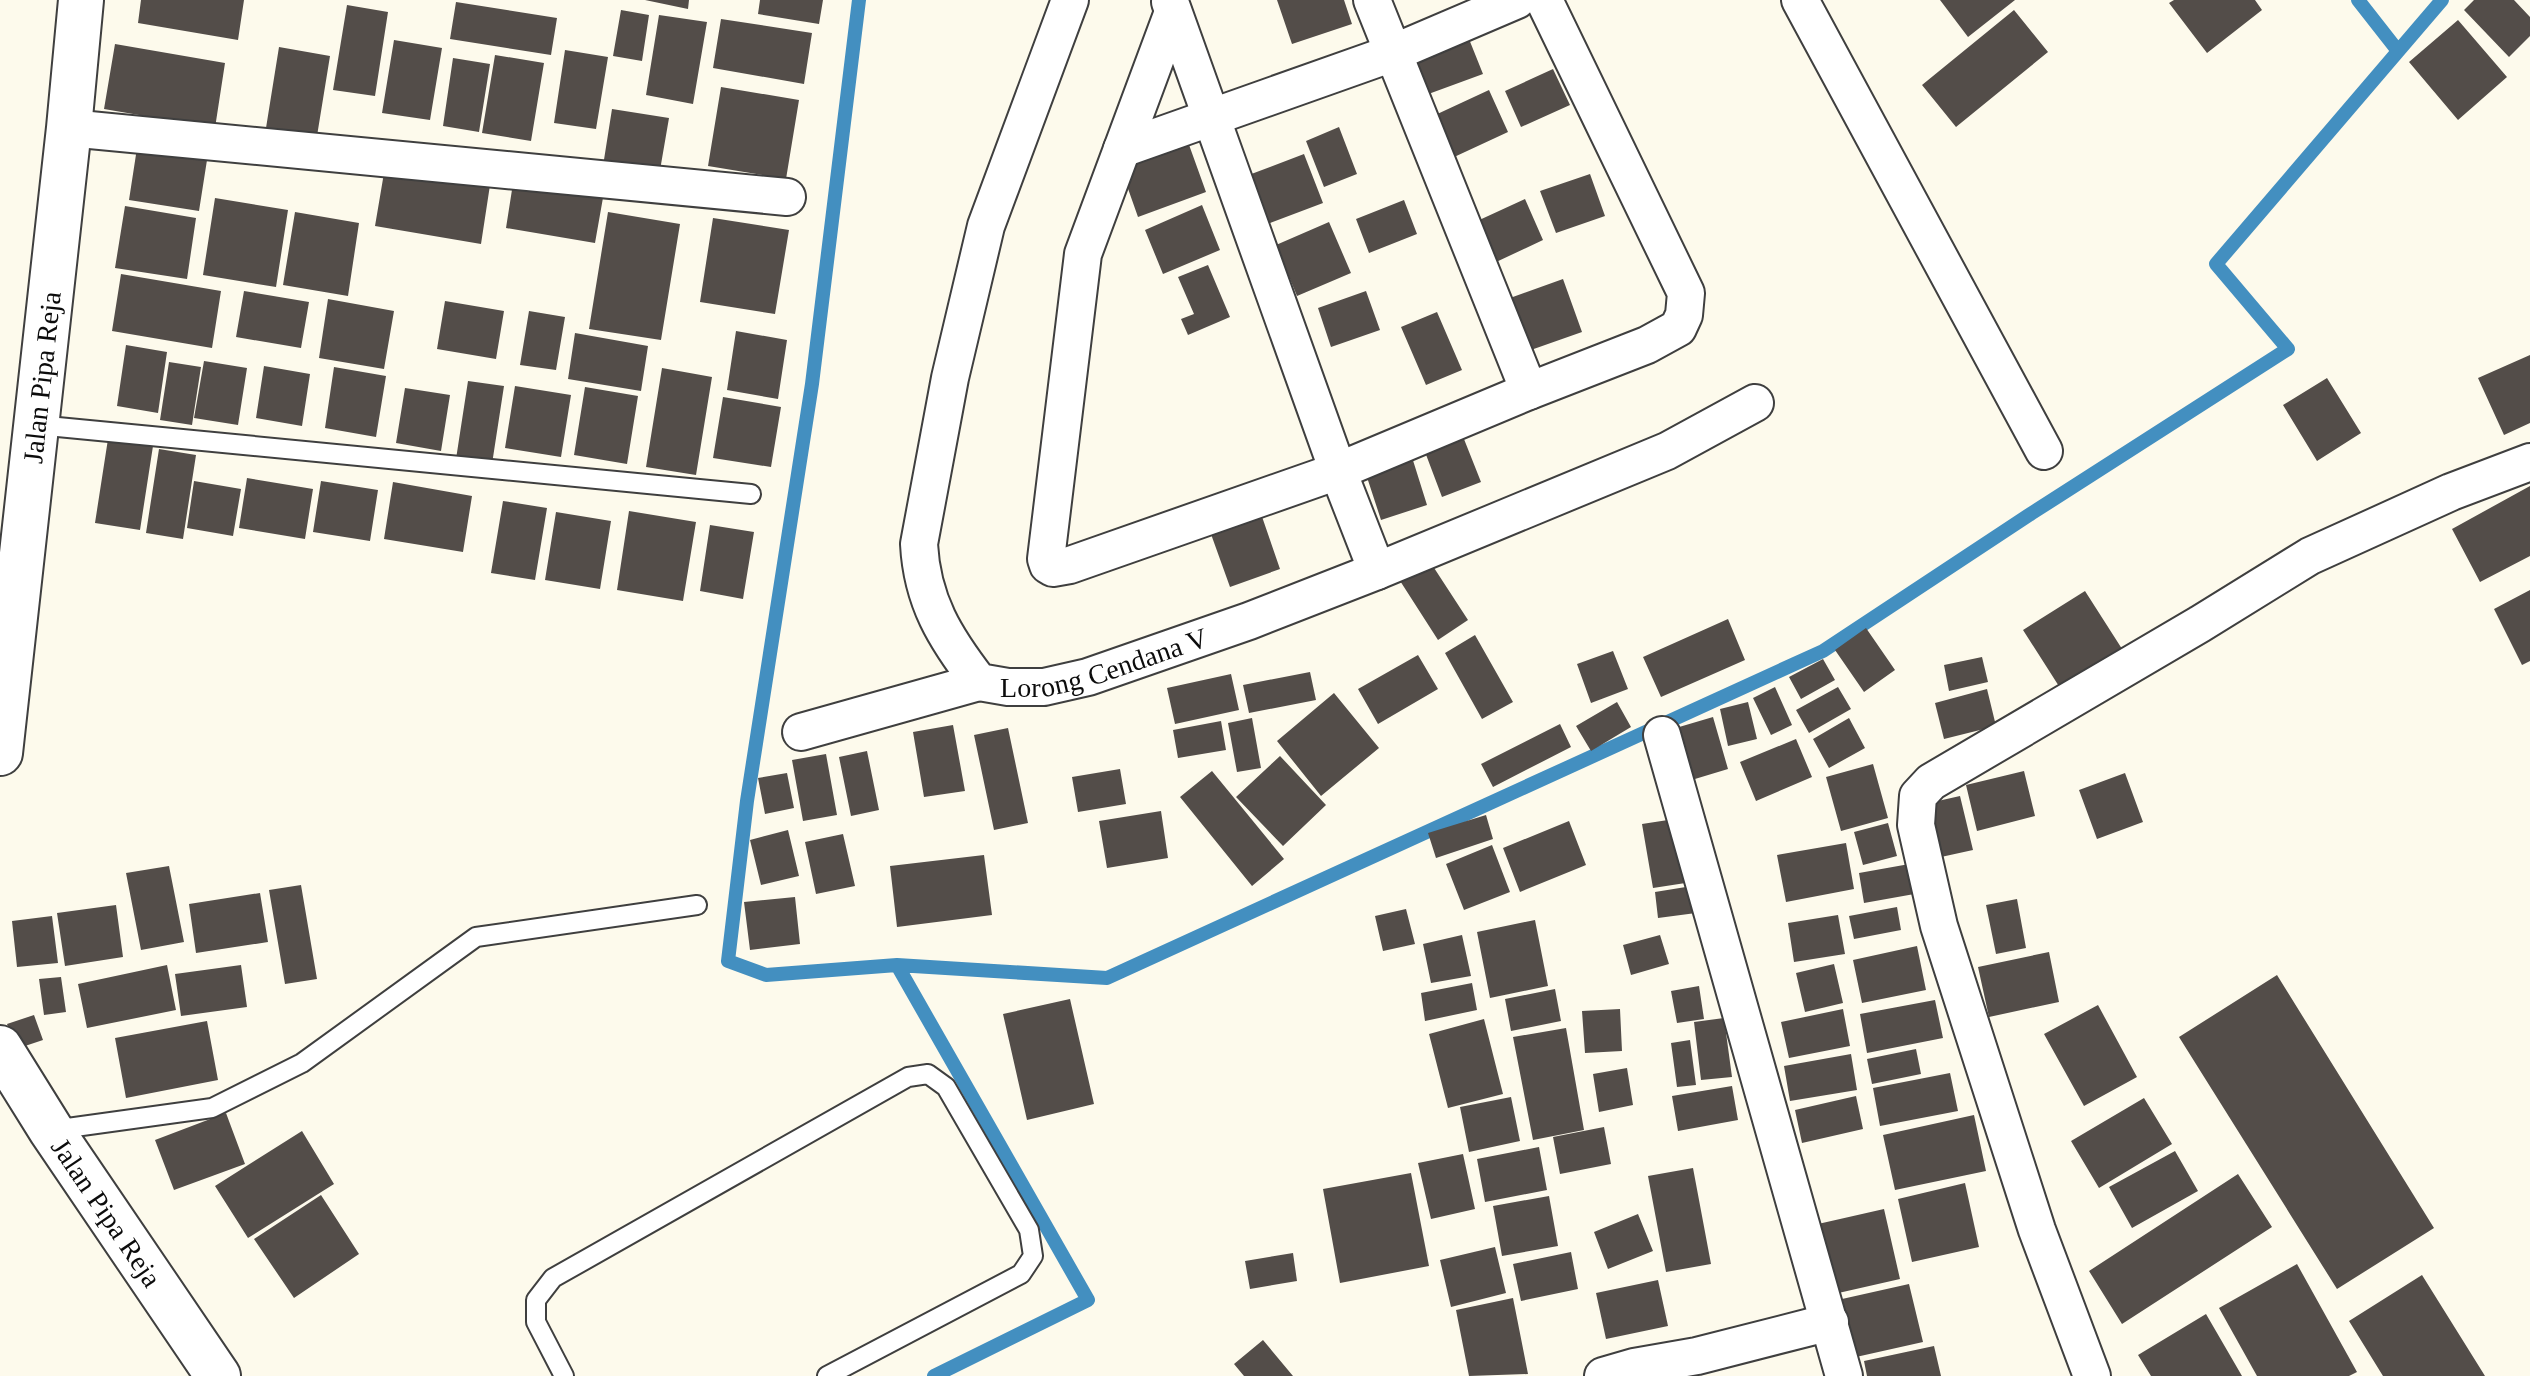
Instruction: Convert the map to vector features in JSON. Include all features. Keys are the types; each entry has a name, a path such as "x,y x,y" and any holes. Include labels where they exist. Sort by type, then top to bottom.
{"street":[{"name":"Jalan Pipa Reja","path":"0,753 81,0"},
{"name":"Lorong Cendana V","path":"1070,0 986,226 950,378 919,544 927,597 957,654 979,682 1008,687 1044,687 1088,677 1249,621 1667,451 1755,403"},
{"path":"1372,0 1529,391"},
{"path":"1122,149 1393,53 1517,0"},
{"path":"1171,6 1083,254 1046,559 1053,568 1070,565 1338,471 1647,345 1678,328 1684,315 1686,293 1544,0"},
{"path":"1800,0 2044,451"},
{"path":"1171,6 1377,571"},
{"path":"69,128 787,197"},
{"path":"2092,1376 2037,1230 1939,926 1916,825 1918,796 1931,782 2310,556 2439,497 2530,462"},
{"path":"801,732 979,682"},
{"path":"1662,735 1844,1376"},
{"name":"Jalan Pipa Reja","path":"0,1048 51,1130 218,1376"},
{"path":"1603,1376 1830,1322"}],"lane":[{"path":"37,425 751,494"},
{"path":"51,1130 212,1108 302,1063 476,937 697,905"},
{"path":"564,1376 536,1322 536,1300 553,1278 908,1077 928,1074 946,1087 1029,1230 1033,1256 1021,1274 827,1376"}],"building":[{"path":"141,0 244,0 238,40 138,23"},
{"path":"645,0 689,0 688,9"},
{"path":"760,0 823,0 819,24 758,14"},
{"path":"1277,0 1344,0 1352,24 1292,44"},
{"path":"1940,0 2015,0 1968,37"},
{"path":"2174,0 2255,0 2262,10 2207,53 2169,3"},
{"path":"2474,0 2514,0 2530,17 2530,36 2509,57 2464,10"},
{"path":"456,2 557,18 551,55 450,39"},
{"path":"347,5 388,12 375,96 333,90"},
{"path":"621,10 649,15 642,61 613,56"},
{"path":"2014,10 2048,52 1956,127 1922,85"},
{"path":"659,15 707,22 693,104 646,95"},
{"path":"721,19 812,33 804,84 713,68"},
{"path":"2458,20 2507,77 2458,120 2409,62"},
{"path":"1469,39 1483,74 1423,96 1410,60"},
{"path":"394,40 442,48 430,120 382,113"},
{"path":"115,44 225,63 215,128 104,109"},
{"path":"279,47 330,56 317,136 266,128"},
{"path":"565,50 608,57 596,129 554,123"},
{"path":"495,55 544,63 531,141 482,133"},
{"path":"453,58 490,64 479,132 443,126"},
{"path":"1553,69 1570,105 1521,127 1505,91"},
{"path":"721,87 799,100 786,179 708,166"},
{"path":"1489,90 1508,132 1452,158 1433,116"},
{"path":"612,109 669,118 659,176 603,166"},
{"path":"1339,127 1357,174 1324,187 1306,141"},
{"path":"1188,142 1206,192 1138,217 1120,166"},
{"path":"137,148 207,160 199,211 129,200"},
{"path":"1304,154 1323,203 1265,225 1246,176"},
{"path":"385,167 490,185 481,244 375,226"},
{"path":"1590,174 1605,216 1556,233 1540,191"},
{"path":"514,177 604,192 595,243 506,228"},
{"path":"215,198 288,210 276,287 203,275"},
{"path":"1525,199 1543,240 1494,263 1475,222"},
{"path":"1404,200 1417,234 1369,253 1356,219"},
{"path":"1202,205 1220,250 1163,274 1145,230"},
{"path":"125,206 196,218 187,279 115,268"},
{"path":"295,212 359,223 348,296 283,285"},
{"path":"608,212 680,224 661,340 589,329"},
{"path":"713,218 789,230 775,314 700,302"},
{"path":"1329,222 1351,273 1297,296 1276,245"},
{"path":"1208,265 1230,317 1188,335 1181,319 1194,314 1178,277"},
{"path":"121,274 221,291 212,348 112,331"},
{"path":"1563,279 1582,332 1528,351 1510,298"},
{"path":"244,291 309,302 301,348 236,337"},
{"path":"1366,291 1380,330 1331,347 1318,308"},
{"path":"328,299 394,311 384,369 319,358"},
{"path":"445,301 504,311 496,359 437,349"},
{"path":"529,311 565,317 556,370 520,365"},
{"path":"1437,312 1462,370 1426,385 1401,327"},
{"path":"736,331 787,340 778,399 727,390"},
{"path":"575,333 648,346 641,391 568,379"},
{"path":"126,345 167,352 158,413 117,406"},
{"path":"2530,355 2530,423 2504,435 2478,378"},
{"path":"204,361 247,368 238,425 194,418"},
{"path":"169,362 201,367 192,425 160,420"},
{"path":"264,366 310,374 302,426 256,418"},
{"path":"334,367 386,376 376,437 325,428"},
{"path":"662,368 712,377 696,475 646,467"},
{"path":"2327,378 2361,433 2317,461 2283,405"},
{"path":"468,381 504,386 492,464 456,459"},
{"path":"515,386 571,395 561,457 505,448"},
{"path":"585,387 638,396 627,464 574,455"},
{"path":"405,388 450,395 441,451 396,443"},
{"path":"723,397 781,407 771,467 713,458"},
{"path":"1460,429 1481,482 1442,497 1422,444"},
{"path":"108,439 153,446 140,530 95,523"},
{"path":"159,449 196,455 183,539 146,533"},
{"path":"1411,454 1427,505 1381,520 1364,468"},
{"path":"247,478 313,489 305,539 239,528"},
{"path":"194,481 241,489 233,536 187,528"},
{"path":"321,481 378,490 370,541 313,532"},
{"path":"393,482 472,496 463,552 384,539"},
{"path":"2530,486 2530,556 2480,582 2452,529"},
{"path":"503,501 547,508 535,580 491,573"},
{"path":"1258,505 1280,569 1230,587 1207,523"},
{"path":"629,511 696,522 683,601 617,590"},
{"path":"556,512 611,521 600,589 545,580"},
{"path":"710,525 754,532 743,599 700,591"},
{"path":"1425,554 1468,620 1438,640 1395,573"},
{"path":"2530,590 2530,661 2522,665 2494,609"},
{"path":"2085,591 2124,652 2062,691 2023,630"},
{"path":"1728,619 1745,660 1661,697 1643,657"},
{"path":"1866,628 1895,670 1864,692 1835,650"},
{"path":"1475,635 1513,702 1482,719 1445,653"},
{"path":"1613,651 1628,689 1591,703 1577,664"},
{"path":"1418,655 1438,689 1378,724 1358,689"},
{"path":"1982,657 1988,682 1949,691 1944,665"},
{"path":"1823,659 1835,680 1801,699 1789,677"},
{"path":"1310,672 1316,700 1249,713 1243,685"},
{"path":"1231,674 1239,710 1175,724 1167,688"},
{"path":"1775,687 1792,725 1771,735 1753,698"},
{"path":"1838,687 1851,709 1809,733 1796,710"},
{"path":"1987,689 1996,726 1944,739 1935,703"},
{"path":"1334,693 1379,748 1321,796 1277,741"},
{"path":"1617,702 1631,727 1591,751 1576,726"},
{"path":"1748,702 1757,739 1728,746 1720,709"},
{"path":"1713,717 1728,769 1685,782 1669,730"},
{"path":"1252,718 1261,768 1237,772 1228,723"},
{"path":"1849,718 1865,748 1829,768 1813,739"},
{"path":"1221,721 1226,750 1178,758 1173,730"},
{"path":"1560,724 1571,747 1493,787 1481,764"},
{"path":"953,725 965,791 924,797 913,732"},
{"path":"1008,728 1028,823 994,830 974,735"},
{"path":"1796,739 1812,777 1756,801 1740,762"},
{"path":"867,751 879,810 851,816 839,757"},
{"path":"826,754 837,815 803,821 792,760"},
{"path":"1280,756 1326,805 1283,846 1236,797"},
{"path":"1873,764 1888,818 1841,831 1826,777"},
{"path":"1120,769 1126,804 1078,812 1072,777"},
{"path":"1212,771 1284,859 1252,886 1180,797"},
{"path":"2024,771 2035,816 1977,831 1966,785"},
{"path":"787,773 794,808 765,814 758,778"},
{"path":"2125,773 2143,822 2097,839 2079,790"},
{"path":"1960,796 1973,850 1941,857 1929,803"},
{"path":"1161,811 1168,858 1107,868 1099,821"},
{"path":"1486,815 1493,839 1436,858 1428,833"},
{"path":"1681,818 1692,882 1653,888 1642,824"},
{"path":"1569,821 1586,865 1520,892 1503,848"},
{"path":"1888,823 1897,856 1863,865 1854,832"},
{"path":"788,830 799,876 761,885 750,840"},
{"path":"843,834 855,886 816,894 805,842"},
{"path":"1846,843 1854,889 1786,902 1777,855"},
{"path":"1492,845 1510,892 1464,910 1446,864"},
{"path":"984,855 992,915 897,927 890,866"},
{"path":"1915,863 1920,893 1864,903 1859,873"},
{"path":"169,866 184,942 141,950 126,873"},
{"path":"301,885 317,979 285,984 269,890"},
{"path":"1692,886 1696,913 1658,918 1655,892"},
{"path":"260,893 268,942 196,953 189,904"},
{"path":"795,897 800,944 750,950 744,902"},
{"path":"2017,899 2026,948 1996,954 1986,905"},
{"path":"116,905 123,957 65,966 57,913"},
{"path":"1897,907 1901,930 1854,939 1849,916"},
{"path":"1406,909 1415,944 1383,951 1375,916"},
{"path":"1838,915 1845,954 1794,962 1788,923"},
{"path":"52,916 58,963 17,967 12,921"},
{"path":"1535,920 1548,986 1490,998 1477,932"},
{"path":"1462,935 1471,976 1431,983 1423,944"},
{"path":"1660,935 1669,964 1631,975 1623,945"},
{"path":"1917,946 1926,990 1862,1003 1853,960"},
{"path":"2049,952 2059,1002 1989,1017 1978,967"},
{"path":"1834,964 1843,1003 1805,1012 1796,973"},
{"path":"167,965 176,1010 87,1028 78,984"},
{"path":"241,965 247,1007 181,1016 175,974"},
{"path":"2277,975 2434,1228 2337,1289 2179,1037"},
{"path":"61,977 66,1012 44,1015 39,979"},
{"path":"1472,983 1477,1010 1425,1021 1421,993"},
{"path":"1699,986 1704,1019 1677,1023 1671,991"},
{"path":"1555,989 1561,1021 1511,1031 1505,999"},
{"path":"1070,999 1094,1104 1027,1120 1003,1014"},
{"path":"1935,1000 1943,1038 1867,1053 1860,1014"},
{"path":"2098,1005 2137,1077 2084,1106 2044,1034"},
{"path":"1620,1009 1622,1051 1585,1053 1582,1011"},
{"path":"1843,1009 1850,1046 1789,1058 1781,1022"},
{"path":"34,1015 43,1040 16,1049 7,1024"},
{"path":"1724,1018 1732,1077 1701,1080 1694,1022"},
{"path":"1484,1019 1503,1094 1448,1108 1429,1034"},
{"path":"207,1021 218,1080 126,1098 115,1038"},
{"path":"1566,1028 1584,1130 1533,1140 1513,1037"},
{"path":"1690,1040 1696,1085 1677,1087 1671,1043"},
{"path":"1916,1049 1921,1074 1872,1084 1867,1059"},
{"path":"1851,1054 1857,1090 1790,1101 1784,1066"},
{"path":"1627,1068 1633,1105 1599,1112 1593,1074"},
{"path":"1950,1073 1958,1111 1880,1126 1873,1088"},
{"path":"1732,1086 1738,1120 1678,1131 1672,1096"},
{"path":"1856,1096 1863,1129 1802,1143 1795,1110"},
{"path":"1511,1097 1520,1141 1469,1152 1460,1107"},
{"path":"2144,1098 2172,1144 2099,1188 2071,1141"},
{"path":"226,1113 245,1164 174,1190 155,1140"},
{"path":"1974,1115 1986,1171 1895,1190 1883,1135"},
{"path":"1604,1127 1611,1164 1560,1174 1553,1137"},
{"path":"302,1131 334,1184 248,1238 215,1186"},
{"path":"1539,1147 1547,1190 1485,1202 1477,1159"},
{"path":"2175,1151 2198,1191 2132,1228 2109,1187"},
{"path":"1463,1154 1475,1209 1431,1219 1418,1163"},
{"path":"1693,1168 1711,1264 1666,1272 1648,1176"},
{"path":"1411,1173 1429,1266 1340,1283 1323,1189"},
{"path":"2238,1174 2272,1227 2122,1324 2089,1271"},
{"path":"1965,1183 1979,1247 1912,1262 1898,1199"},
{"path":"321,1195 359,1254 294,1298 254,1239"},
{"path":"1549,1196 1558,1246 1502,1256 1493,1206"},
{"path":"1884,1209 1900,1279 1834,1294 1818,1224"},
{"path":"1638,1214 1653,1251 1608,1269 1594,1232"},
{"path":"1495,1247 1506,1293 1451,1307 1440,1260"},
{"path":"1571,1252 1578,1289 1521,1301 1513,1264"},
{"path":"1293,1253 1297,1281 1250,1289 1245,1261"},
{"path":"2297,1264 2357,1372 2349,1376 2257,1376 2219,1308"},
{"path":"2422,1275 2485,1376 2383,1376 2349,1321"},
{"path":"1658,1280 1668,1326 1606,1339 1596,1293"},
{"path":"1909,1284 1923,1342 1856,1357 1842,1299"},
{"path":"1513,1298 1528,1374 1469,1376 1456,1310"},
{"path":"2206,1314 2242,1376 2151,1376 2138,1355"},
{"path":"1263,1340 1293,1376 1244,1376 1234,1364"},
{"path":"1934,1346 1941,1376 1867,1376 1864,1361"}],"waterway":[{"path":"859,0 812,384 747,801 728,961 766,975 897,965 1107,978 1823,651 2288,349 2216,264 2442,0"},
{"path":"2358,0 2398,51"},
{"path":"897,965 1088,1300 934,1376"}]}
